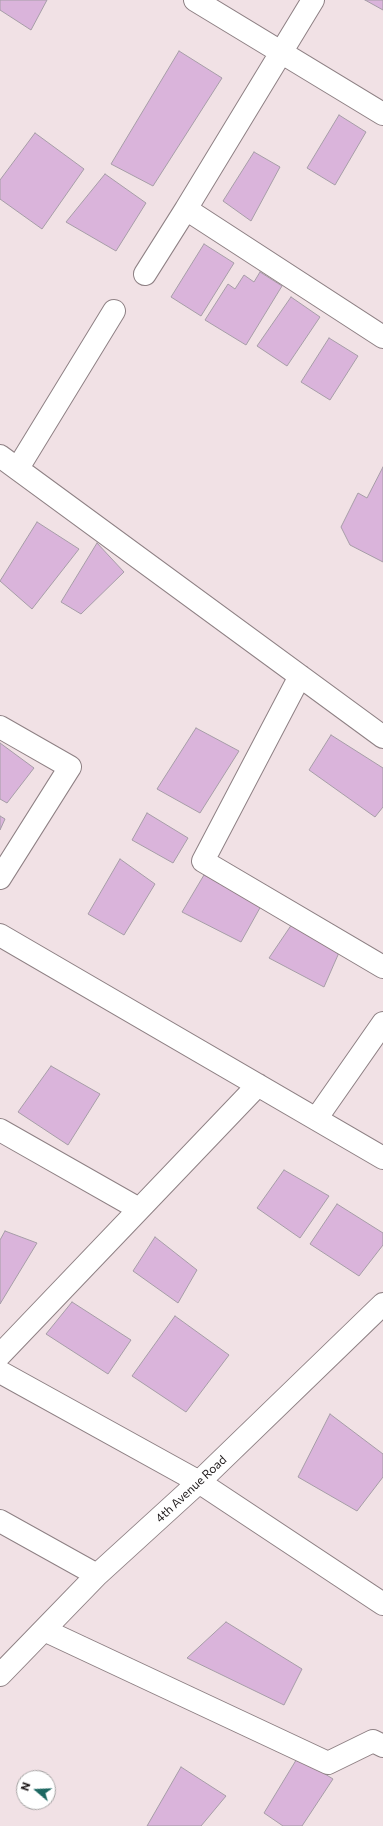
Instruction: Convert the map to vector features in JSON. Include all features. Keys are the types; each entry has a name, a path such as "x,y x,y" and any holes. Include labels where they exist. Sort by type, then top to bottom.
{"street":[{"path":"195,0 383,114"},
{"path":"145,274 282,54 313,0"},
{"path":"186,210 383,337"},
{"path":"18,468 114,312"},
{"path":"0,456 383,737"},
{"path":"300,676 203,861 383,967"},
{"path":"0,727 70,767 0,878"},
{"path":"0,935 383,1158"},
{"path":"316,1119 383,1023"},
{"path":"0,1355 258,1085"},
{"path":"0,1130 139,1209"},
{"name":"4th Avenue Road","path":"0,1675 97,1575 199,1482 383,1304"},
{"path":"0,1372 199,1482 383,1604"},
{"path":"0,1521 97,1575"},
{"path":"44,1630 328,1762 373,1740 383,1746"}],"building":[{"path":"0,0 47,0 31,30 0,10"},
{"path":"365,0 383,0 383,10"},
{"path":"179,51 222,78 153,186 111,164"},
{"path":"339,115 366,132 335,185 307,168"},
{"path":"35,133 84,169 42,229 0,199 0,180"},
{"path":"254,152 280,167 251,221 223,201"},
{"path":"105,174 146,203 116,251 66,222"},
{"path":"204,244 234,263 201,316 171,297"},
{"path":"260,272 282,286 246,345 205,320 228,284 235,289 244,275 254,282"},
{"path":"291,297 320,317 287,366 257,346"},
{"path":"329,338 358,356 330,400 301,382"},
{"path":"383,467 383,562 350,545 341,527 358,493 367,498"},
{"path":"37,522 79,549 32,609 0,581"},
{"path":"97,543 124,572 81,614 61,602"},
{"path":"196,728 239,751 200,813 157,789"},
{"path":"331,735 383,768 383,807 375,817 309,770"},
{"path":"0,743 34,768 7,803 0,799"},
{"path":"147,813 188,838 173,863 132,840"},
{"path":"0,816 5,819 0,830"},
{"path":"120,859 155,884 124,935 88,914"},
{"path":"204,875 261,906 241,942 182,912"},
{"path":"292,924 341,948 324,987 269,958"},
{"path":"51,1066 100,1094 68,1145 18,1112"},
{"path":"284,1170 329,1196 300,1238 257,1208"},
{"path":"337,1204 383,1233 383,1245 359,1276 310,1244"},
{"path":"5,1231 37,1243 0,1304 0,1240"},
{"path":"155,1237 197,1270 178,1303 133,1271"},
{"path":"72,1302 131,1340 108,1374 46,1334"},
{"path":"175,1316 229,1355 186,1412 132,1376"},
{"path":"330,1414 383,1454 383,1477 357,1511 298,1477"},
{"path":"226,1622 302,1669 284,1705 187,1658"},
{"path":"298,1757 333,1779 302,1826 283,1826 264,1813"},
{"path":"181,1767 226,1796 201,1826 147,1826"}]}
